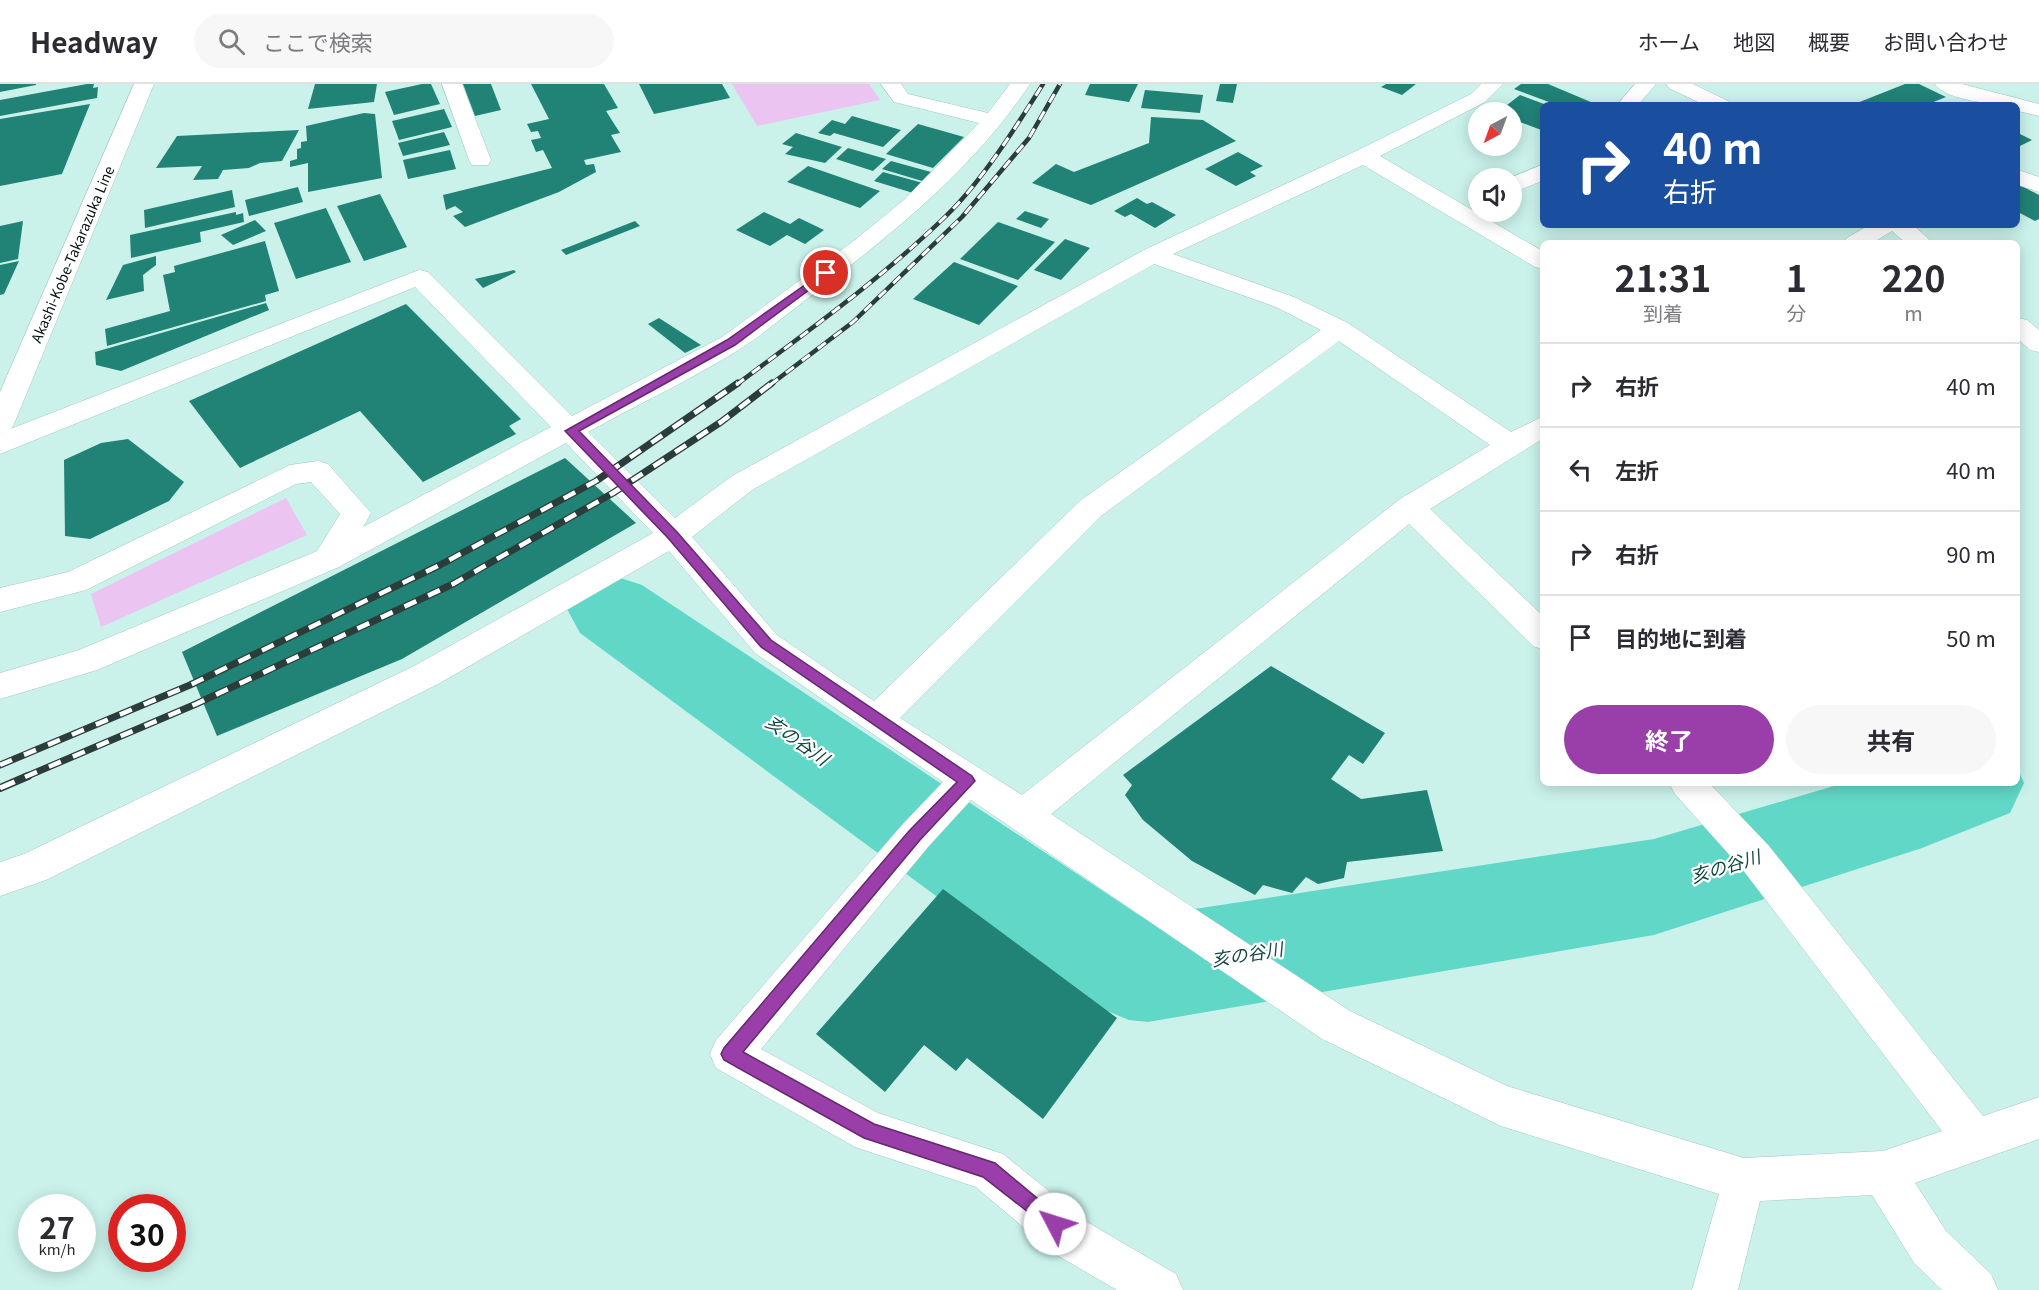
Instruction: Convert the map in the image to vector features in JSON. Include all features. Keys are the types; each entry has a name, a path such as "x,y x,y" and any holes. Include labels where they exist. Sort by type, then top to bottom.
{"street":[{"name":"Akashi-Kobe-Takarazuka Line","path":"0,424 144,84"},
{"path":"452,84 480,160"},
{"path":"891,84 901,98 992,120"},
{"path":"0,686 86,661 328,559 571,431 731,343 864,245 921,196 992,120 1020,84"},
{"path":"0,879 33,868 426,675 673,535 742,483 1152,255 1364,156 1478,98 1493,84"},
{"path":"1631,102 1646,84"},
{"path":"1676,84 1715,102"},
{"path":"1945,84 1959,90 2007,102"},
{"path":"2020,105 2039,110"},
{"path":"1364,156 1468,208"},
{"path":"1522,181 1540,173"},
{"path":"2020,178 2039,185"},
{"path":"1488,222 1540,259"},
{"path":"1860,240 1881,228"},
{"path":"1902,228 1917,240"},
{"path":"1152,255 1285,302 1339,329 1510,445"},
{"path":"0,444 419,277 673,535 766,644 876,720 955,793 1023,815 1335,1025 1415,1066 1500,1105 1744,1180 1883,1173 2039,1118"},
{"path":"2020,328 2039,344"},
{"path":"876,720 1091,508 1339,329"},
{"path":"1023,815 1410,507 1540,427"},
{"path":"0,600 75,582 290,475 318,471 356,513 328,559"},
{"path":"1410,507 1540,633"},
{"path":"1690,786 1755,858 1976,1141"},
{"path":"955,793 915,836 730,1054 870,1132 988,1169 1071,1238 1160,1290"},
{"path":"1883,1173 1929,1247 1976,1290"},
{"path":"1715,1290 1744,1180"}],"shaded area":[{"path":"732,84 869,84 880,100 757,126"},
{"path":"286,498 307,535 101,627 91,594"}],"building":[{"path":"0,84 36,84 36,85 0,92"},
{"path":"94,84 93,88 98,87 97,98 0,116 0,100"},
{"path":"315,84 377,84 374,102 308,109"},
{"path":"431,84 440,104 394,115 385,92"},
{"path":"463,84 491,84 501,110 475,116"},
{"path":"531,84 604,84 618,108 606,111 620,133 611,135 621,152 584,160 586,165 594,164 596,172 559,192 465,227 453,216 463,212 455,206 446,210 443,195 552,168 543,150 536,152 531,140 541,138 538,131 531,132 527,124 549,119"},
{"path":"639,84 722,84 730,98 654,114"},
{"path":"1090,84 1138,84 1129,102 1085,95"},
{"path":"1220,84 1237,84 1233,103 1216,101"},
{"path":"1386,84 1416,84 1402,95 1381,87"},
{"path":"1521,84 1548,84 1591,102 1549,102 1514,89"},
{"path":"1905,84 1919,84 1946,97 1934,102 1860,102"},
{"path":"1145,90 1203,95 1200,113 1141,108"},
{"path":"1520,95 1540,102 1540,130 1522,123 1522,102 1511,102"},
{"path":"90,104 62,174 0,186 0,119"},
{"path":"444,109 452,127 399,140 392,121"},
{"path":"364,113 375,114 382,178 308,192 308,163 290,167 290,161 297,159 297,149 301,148 301,142 307,141 306,126"},
{"path":"852,116 901,130 883,147 834,133 830,136 818,133 832,120 845,124"},
{"path":"1151,117 1203,120 1236,141 1091,205 1032,183 1056,164 1074,172 1149,143"},
{"path":"918,124 964,137 933,168 886,154"},
{"path":"299,130 282,161 260,163 249,168 223,170 218,179 193,180 202,166 156,168 177,136"},
{"path":"444,132 450,145 403,156 398,143"},
{"path":"796,133 842,147 825,163 785,154 793,147 782,144"},
{"path":"2020,134 2032,140 2020,146"},
{"path":"848,148 886,159 873,171 836,159"},
{"path":"450,150 456,169 408,179 403,160"},
{"path":"1238,152 1263,166 1250,172 1256,176 1236,186 1205,169"},
{"path":"891,161 931,172 922,181 882,169"},
{"path":"808,166 880,191 860,208 787,182"},
{"path":"883,172 923,183 913,193 874,181"},
{"path":"2020,185 2039,195 2039,219 2035,221 2020,213"},
{"path":"298,187 303,202 249,216 245,200"},
{"path":"232,190 235,207 145,228 144,210"},
{"path":"380,194 407,247 364,261 337,206"},
{"path":"1137,198 1147,204 1152,202 1176,215 1155,228 1131,214 1125,217 1114,211"},
{"path":"326,208 351,262 296,279 274,223"},
{"path":"1025,211 1049,219 1041,228 1016,219"},
{"path":"236,212 236,215 243,213 244,222 200,232 201,242 131,258 130,235"},
{"path":"764,212 790,224 799,218 824,230 805,244 787,235 770,246 736,230"},
{"path":"255,220 266,231 233,245 221,235"},
{"path":"23,221 18,259 0,263 0,226"},
{"path":"635,221 640,226 566,255 561,250"},
{"path":"998,222 1055,242 1018,280 960,259"},
{"path":"1065,239 1090,248 1061,280 1034,270"},
{"path":"265,241 279,291 265,295 266,301 107,346 105,329 170,311 163,275 175,272 174,266"},
{"path":"156,256 156,265 143,275 144,291 106,300 123,265"},
{"path":"19,261 4,294 0,295 0,265"},
{"path":"954,262 1018,286 979,325 913,299"},
{"path":"514,270 516,272 483,288 475,279"},
{"path":"266,303 269,310 121,371 96,365 95,352"},
{"path":"406,304 521,419 509,426 516,434 423,482 360,411 240,468 189,401"},
{"path":"659,318 701,345 685,353 648,324"},
{"path":"128,439 184,482 169,501 90,539 65,536 64,460 101,443"},
{"path":"565,458 636,523 402,659 217,736 182,652"},
{"path":"1271,666 1385,733 1363,764 1349,755 1331,779 1361,799 1427,790 1443,851 1347,862 1344,878 1318,884 1306,877 1292,893 1263,885 1255,895 1192,861 1143,820 1125,795 1132,785 1123,775"},
{"path":"943,889 1117,1018 1043,1119 967,1058 956,1071 924,1045 885,1092 816,1034"}],"waterway":[{"name":"亥の谷川","path":"611,609 1112,960 1129,967 1148,969 1654,887 1922,804 1967,786"}],"railway":[{"path":"736,385 870,283 946,216 973,187 1043,84"},
{"path":"770,385 853,322 962,217 1029,138 1060,84"},
{"path":"0,765 190,685 440,565 596,481 738,383"},
{"path":"25,777 196,704 453,584 613,493 721,422 772,383"},
{"path":"0,788 28,776"}],"route":[{"path":"826,273 731,343 571,431 673,535 766,644 967,781 915,836 730,1054 870,1132 988,1169 1055,1224"}]}
